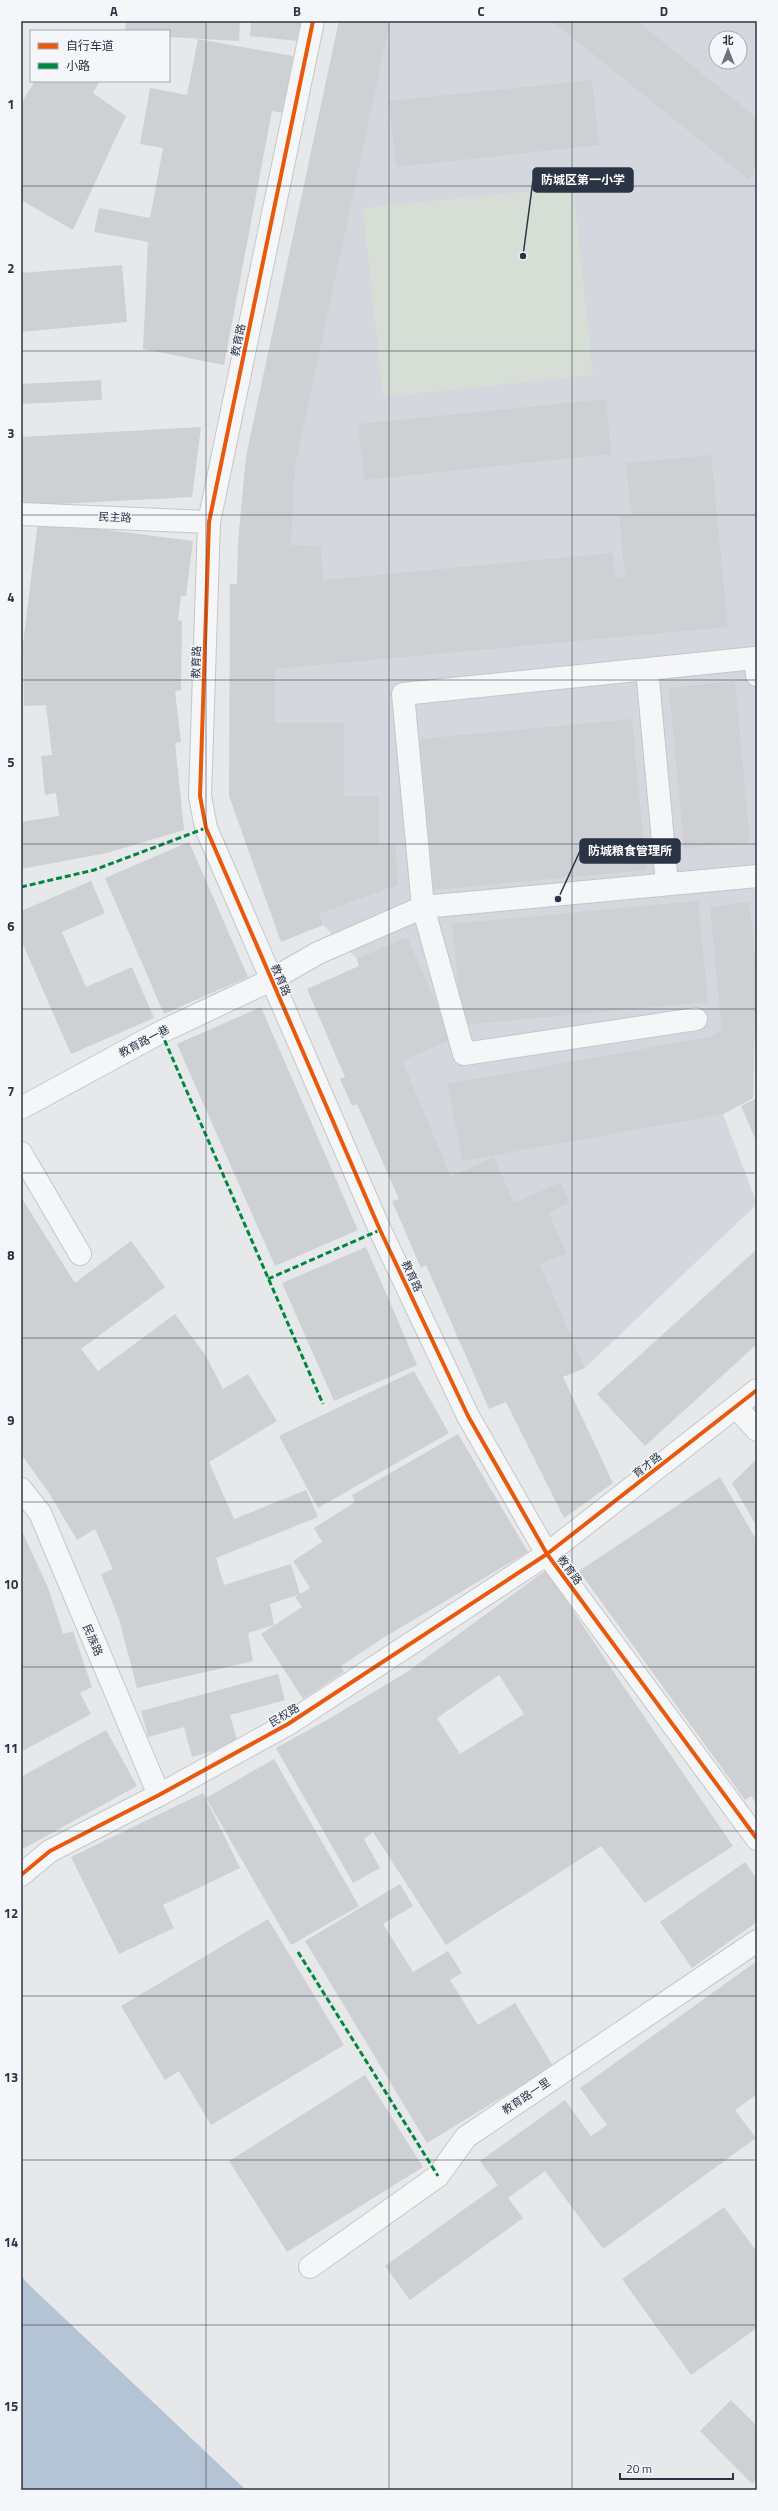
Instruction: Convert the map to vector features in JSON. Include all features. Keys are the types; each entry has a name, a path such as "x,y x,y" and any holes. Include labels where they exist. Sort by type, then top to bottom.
{"street":[{"name":"教育路","path":"313,21 209,522 200,796 206,828 380,1230 468,1416 547,1554 757,1839"},
{"name":"民主路","path":"21,514 209,522"},
{"path":"696,1019 464,1054 423,907 403,694 755,658 757,675"},
{"path":"647,669 667,884"},
{"name":"教育路一巷","path":"21,1108 161,1032 271,980 318,953 423,907 757,876"},
{"path":"21,1153 80,1254"},
{"name":"育才路","path":"547,1554 757,1390"},
{"path":"736,1407 757,1430"},
{"name":"民族路","path":"21,1489 40,1513 159,1795"},
{"name":"民权路","path":"21,1875 50,1851 159,1795 288,1724 547,1554"},
{"name":"教育路一里","path":"310,2267 438,2176 466,2137 757,1941"}],"shaded area":[{"path":"339,21 757,21 757,961 753,1098 723,1114 757,1204 585,1368 540,1264 567,1252 549,1213 570,1203 561,1182 514,1202 494,1157 451,1176 357,959 323,925 319,914 398,885 396,845 378,845 378,796 344,796 344,723 274,723 274,664 323,580 321,546 238,544 246,457"},
{"path":"573,187 593,375 383,397 363,208"}],"water":[{"path":"21,2275 26,2282 246,2490 21,2490"}],"building":[{"path":"126,21 240,21 239,41 170,37 170,30 125,30"},
{"path":"251,21 301,21 298,41 250,36"},
{"path":"339,21 390,21 295,467 291,545 321,546 323,580 613,553 615,578 625,576 619,516 631,514 626,463 711,455 728,627 274,669 274,723 344,723 344,796 378,796 378,845 396,845 398,885 319,914 323,925 281,942 229,796 230,584 237,584 238,544 246,457"},
{"path":"552,21 637,21 757,118 757,170 749,180"},
{"path":"198,39 293,56 283,113 272,111 224,365 143,349 148,242 94,232 99,208 150,218 163,148 140,144 150,88 187,95"},
{"path":"592,80 599,145 396,167 389,101"},
{"path":"34,82 99,82 93,93 126,116 73,230 21,200 21,103"},
{"path":"122,265 127,322 21,332 21,273"},
{"path":"101,380 102,400 21,404 21,384"},
{"path":"606,399 611,454 364,480 358,424"},
{"path":"201,427 192,497 21,506 21,437"},
{"path":"38,521 193,541 186,596 181,596 178,620 182,621 181,690 175,691 181,742 175,743 184,830 107,853 21,869 21,822 59,816 56,793 45,795 41,756 52,755 46,705 24,706 23,644"},
{"path":"735,681 750,842 684,848 669,688"},
{"path":"632,719 646,870 434,890 420,739"},
{"path":"189,842 248,977 164,1014 105,878"},
{"path":"91,881 105,913 62,932 86,987 132,967 154,1018 71,1054 21,940 21,911"},
{"path":"698,901 708,1002 462,1025 452,924"},
{"path":"749,902 756,962 753,1098 723,1114 462,1161 448,1084 709,1037 722,1031 710,907"},
{"path":"407,937 452,1039 402,1061 451,1176 494,1157 514,1202 561,1182 570,1203 549,1213 567,1253 540,1264 585,1368 563,1377 613,1483 564,1518 506,1402 489,1409 426,1265 421,1268 392,1201 399,1199 357,1104 352,1106 340,1079 345,1077 307,989 359,966 357,959"},
{"path":"261,1007 358,1230 275,1266 177,1044"},
{"path":"757,1098 757,1143 741,1106"},
{"path":"21,1197 75,1283 131,1241 165,1287 81,1349 98,1371 175,1314 206,1356 223,1389 248,1374 277,1421 209,1462 234,1519 306,1490 318,1517 216,1558 224,1585 291,1564 300,1594 270,1604 274,1625 248,1633 253,1661 137,1688 119,1619 101,1574 113,1569 95,1529 77,1540 49,1493 21,1454"},
{"path":"366,1247 417,1365 334,1401 282,1283"},
{"path":"757,1249 757,1344 645,1446 597,1394"},
{"path":"414,1371 449,1433 318,1508 279,1436"},
{"path":"458,1434 528,1552 383,1638 341,1666 344,1672 303,1699 261,1634 302,1607 295,1597 310,1588 293,1561 322,1542 314,1528 355,1502 352,1495"},
{"path":"757,1459 757,1527 732,1483"},
{"path":"720,1477 757,1541 757,1805 751,1796 745,1800 579,1571"},
{"path":"21,1529 49,1590 63,1634 73,1631 92,1687 80,1693 91,1714 21,1752"},
{"path":"546,1570 617,1677 733,1846 645,1903 601,1846 446,1945 373,1832 364,1839 380,1868 353,1883 276,1748 327,1720 407,1672","holes":["499,1675 524,1714 460,1754 437,1718"]},
{"path":"278,1674 285,1700 230,1715 238,1744 192,1757 184,1727 148,1737 141,1711"},
{"path":"106,1730 137,1786 21,1850 21,1777"},
{"path":"274,1759 359,1906 291,1945 206,1798"},
{"path":"203,1793 240,1868 163,1905 174,1928 119,1954 71,1857"},
{"path":"745,1862 757,1879 757,1922 692,1968 660,1922"},
{"path":"400,1884 413,1906 383,1924 413,1972 448,1951 462,1973 450,1980 478,2025 515,2003 553,2066 427,2143 305,1941"},
{"path":"268,1919 344,2045 211,2125 179,2071 165,2080 121,2006"},
{"path":"757,1961 757,2094 735,2110 756,2138 603,2249 545,2171 508,2198 523,2218 410,2300 385,2266 498,2185 480,2161 565,2100 591,2136 607,2125 580,2088"},
{"path":"365,2075 423,2167 287,2252 229,2161"},
{"path":"724,2207 757,2252 757,2328 691,2375 622,2279"},
{"path":"731,2400 757,2426 757,2479 752,2484 700,2431"}],"marked path":[{"path":"21,887 94,870 206,828"},
{"path":"161,1032 323,1404"},
{"path":"268,1279 380,1230"},
{"path":"298,1952 438,2176"}],"cycle path":[{"path":"313,21 209,522 200,796 206,828 380,1230 468,1416 547,1554 757,1839"},
{"path":"21,1875 50,1851 159,1795 288,1724 547,1554 757,1390"}],"place":[{"name":"防城区第一小学","path":"523,256"},
{"name":"防城粮食管理所","path":"558,899"}]}
